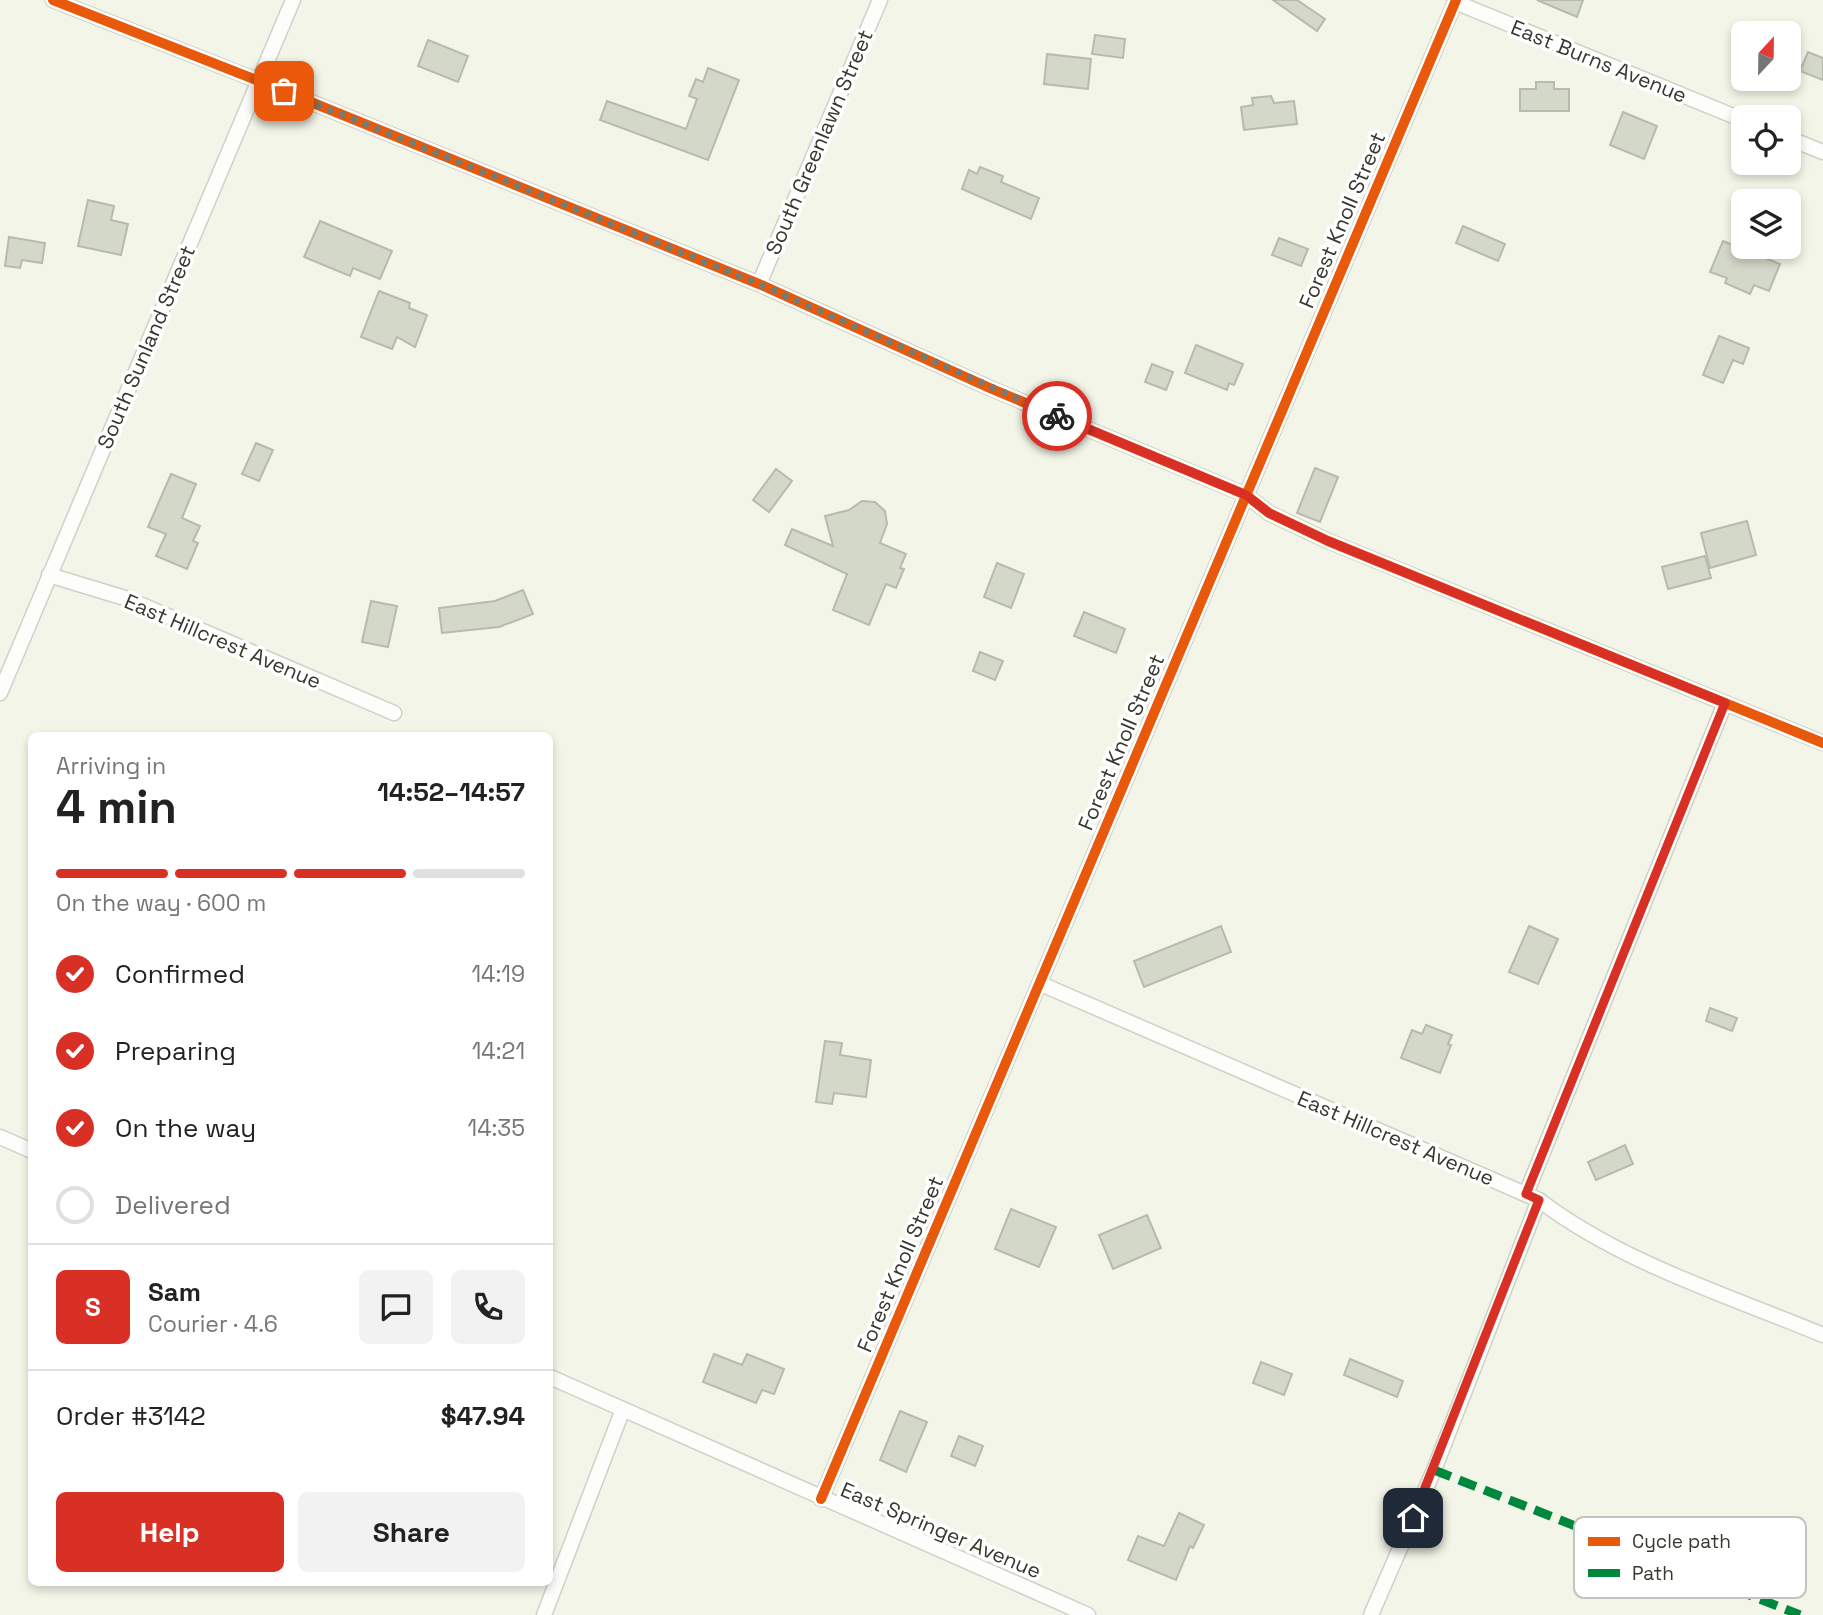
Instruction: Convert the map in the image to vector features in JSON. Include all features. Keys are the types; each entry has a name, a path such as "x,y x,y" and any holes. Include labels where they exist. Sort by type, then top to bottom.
{"street":[{"path":"53,0 260,81 759,284 992,389 1246,495 1269,513 1328,541 1823,743"},
{"name":"South Sunland Street","path":"0,693 293,0"},
{"name":"South Greenlawn Street","path":"759,284 880,0"},
{"name":"East Burns Avenue","path":"1455,1 1731,115"},
{"name":"Forest Knoll Street","path":"821,1499 1455,1"},
{"path":"1801,143 1823,152"},
{"name":"East Hillcrest Avenue","path":"49,575 128,599 394,713"},
{"path":"1371,1615 1434,1469 1533,1197 1725,703"},
{"name":"East Hillcrest Avenue","path":"1041,984 1533,1197 1564,1219 1632,1256 1823,1335"},
{"path":"0,1137 28,1149"},
{"name":"East Springer Avenue","path":"553,1378 1088,1615"},
{"path":"544,1615 623,1409"}],"building":[{"path":"1273,0 1297,0 1325,19 1317,31"},
{"path":"1537,0 1583,0 1577,17"},
{"path":"1095,35 1125,39 1123,58 1092,54"},
{"path":"428,40 468,56 458,82 418,66"},
{"path":"1808,52 1823,58 1823,80 1801,71"},
{"path":"1047,54 1091,59 1088,89 1044,84"},
{"path":"708,68 739,80 708,160 600,120 607,101 686,129 697,99 689,96 696,79 703,82"},
{"path":"1536,82 1554,82 1554,89 1569,89 1569,111 1520,111 1520,89 1536,89"},
{"path":"1271,96 1274,103 1294,101 1297,124 1244,130 1241,107 1253,105 1252,98"},
{"path":"1623,112 1657,126 1644,159 1610,145"},
{"path":"980,167 1003,176 1001,182 1039,198 1031,219 962,189 969,170 977,174"},
{"path":"88,200 114,206 111,220 128,224 121,255 78,246"},
{"path":"320,221 392,251 380,279 353,268 350,276 304,257"},
{"path":"1463,226 1505,244 1498,261 1456,243"},
{"path":"9,237 45,243 42,263 22,260 20,268 5,266"},
{"path":"1279,238 1308,249 1301,266 1272,255"},
{"path":"1723,241 1731,244 1731,259 1768,259 1780,264 1769,291 1754,285 1750,294 1725,283 1727,278 1710,272"},
{"path":"379,291 410,303 409,308 427,315 415,347 397,337 392,349 361,337"},
{"path":"1719,336 1749,348 1743,364 1733,360 1723,383 1703,375"},
{"path":"1196,345 1243,364 1234,385 1229,383 1227,390 1185,373"},
{"path":"1152,364 1173,372 1166,390 1145,382"},
{"path":"256,443 273,450 259,481 242,474"},
{"path":"1315,468 1338,477 1320,522 1297,513"},
{"path":"776,469 792,481 769,512 753,500"},
{"path":"171,474 196,484 182,518 200,526 193,541 198,543 187,569 156,556 166,534 148,527"},
{"path":"862,501 875,502 885,511 887,524 880,543 906,554 900,568 904,569 896,588 886,584 869,625 833,610 847,574 785,545 792,529 833,546 825,516 849,510"},
{"path":"1747,521 1756,555 1710,568 1701,533"},
{"path":"1705,556 1711,578 1668,589 1662,567"},
{"path":"997,563 1024,574 1011,608 984,597"},
{"path":"523,590 533,614 499,627 442,633 439,608 495,601"},
{"path":"371,601 397,606 388,647 362,642"},
{"path":"1084,612 1125,629 1116,653 1074,636"},
{"path":"980,652 1003,661 995,680 973,671"},
{"path":"1221,926 1231,952 1144,987 1134,961"},
{"path":"1529,926 1558,939 1538,984 1509,972"},
{"path":"1710,1008 1737,1018 1732,1031 1706,1021"},
{"path":"1426,1025 1452,1035 1440,1073 1401,1058 1412,1030 1422,1034"},
{"path":"825,1041 842,1043 840,1055 871,1060 866,1097 834,1093 832,1104 816,1102"},
{"path":"1625,1145 1633,1164 1596,1180 1588,1162"},
{"path":"1011,1209 1056,1227 1039,1267 995,1249"},
{"path":"1147,1215 1161,1248 1113,1269 1099,1235"},
{"path":"714,1354 742,1365 747,1354 784,1369 774,1394 762,1390 756,1403 703,1382"},
{"path":"1350,1359 1403,1381 1397,1397 1344,1375"},
{"path":"1261,1362 1292,1374 1284,1395 1253,1383"},
{"path":"900,1411 927,1422 906,1472 880,1460"},
{"path":"959,1436 983,1446 975,1466 951,1456"},
{"path":"1179,1513 1204,1525 1193,1548 1190,1546 1176,1580 1128,1560 1138,1536 1164,1546"}],"marked path":[{"path":"1434,1470 1574,1525"},
{"path":"1757,1598 1800,1615"}],"cycle path":[{"path":"53,0 759,284 992,389 1246,495 1269,513 1328,541 1823,743"},
{"path":"821,1499 1456,0"}],"way so far":[{"path":"284,91 759,284 1057,416"}],"route":[{"path":"1057,416 1246,495 1269,513 1328,541 1725,703 1526,1194 1539,1200 1413,1518"}]}
